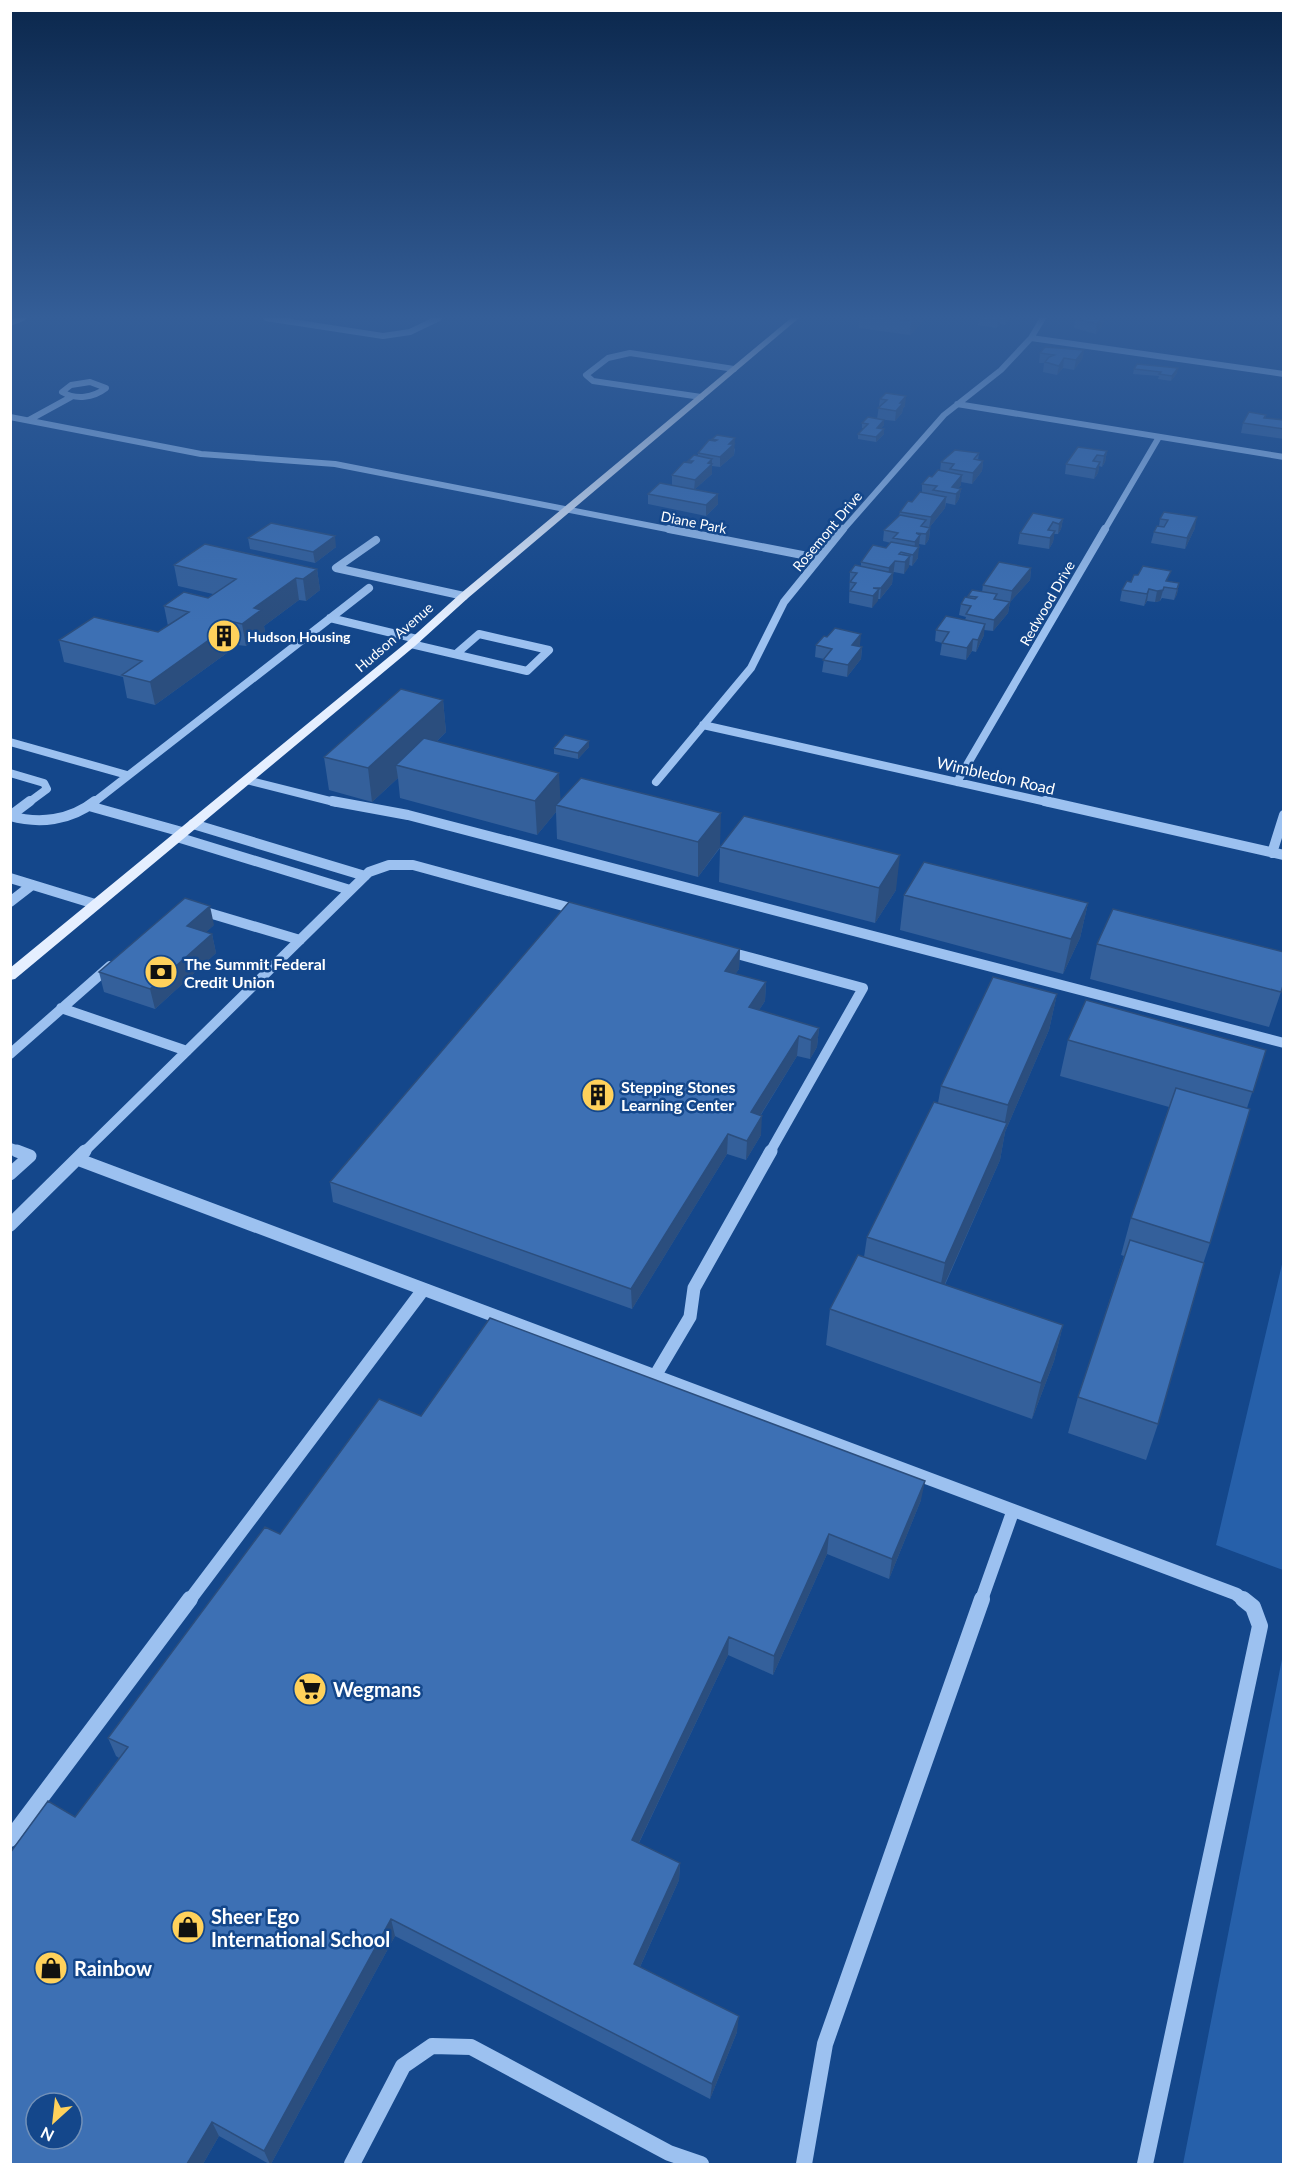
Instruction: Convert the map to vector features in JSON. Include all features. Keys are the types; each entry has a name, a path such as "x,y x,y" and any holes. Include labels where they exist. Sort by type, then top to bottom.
{"main road":[{"name":"Hudson Avenue","path":"10,976 414,641 673,420"}],"street":[{"name":"Diane Park","path":"26,420 201,454 335,464 818,558"},
{"name":"Rosemont Drive","path":"656,782 751,668 784,602 818,558 940,420"},
{"path":"1051,420 1284,457"},
{"name":"Redwood Drive","path":"957,782 1158,437"},
{"path":"375,540 336,568 465,596"},
{"path":"10,816 43,822 65,817 89,806 369,588"},
{"path":"330,618 456,654 527,671 549,650 479,634 456,654"},
{"name":"Wimbledon Road","path":"703,725 1284,855"},
{"path":"10,742 127,776"},
{"path":"10,773 44,783 48,789 10,816"},
{"path":"248,780 354,807 408,815 1284,1042"},
{"path":"89,806 350,890"},
{"path":"1272,853 1284,815"},
{"path":"193,824 365,876"},
{"path":"10,1225 369,872 389,865 413,865 584,911"},
{"path":"10,878 95,904"},
{"path":"10,902 32,885"},
{"path":"186,906 300,940"},
{"path":"654,1376 690,1317 694,1288 863,988 717,948"},
{"path":"10,1054 122,955"},
{"path":"61,1008 187,1052"},
{"path":"10,1148 30,1156 10,1174"},
{"path":"77,1160 1236,1594 1253,1607 1260,1626 1145,2164"},
{"path":"10,1839 423,1290"},
{"path":"804,2164 825,2044 1013,1511"},
{"path":"352,2164 403,2066 432,2046 471,2048 669,2153 702,2164"}],"shaded area":[{"path":"1283,1260 1284,1570 1216,1545"},
{"path":"1283,1654 1283,2164 1183,2164"}],"building":[{"path":"866,420 884,420 877,428 884,429 876,437 858,434 868,424 862,423"},
{"path":"1245,420 1284,420 1284,429 1243,423"},
{"path":"717,435 735,438 729,444 734,444 720,457 698,453 709,440 717,440 712,439"},
{"path":"1078,447 1107,451 1104,456 1097,455 1093,461 1100,462 1096,469 1066,464"},
{"path":"955,450 979,453 974,459 983,461 973,473 950,469 954,464 941,462"},
{"path":"694,455 712,459 708,463 712,464 695,480 672,475 684,462 691,463 693,461 688,461"},
{"path":"938,470 962,475 952,487 961,489 956,494 933,490 937,486 922,484"},
{"path":"660,483 718,494 706,505 648,494"},
{"path":"920,492 946,497 931,517 900,512 908,501 912,502"},
{"path":"1164,512 1197,517 1187,538 1154,532 1157,526 1164,527 1168,520 1160,519"},
{"path":"1033,513 1063,519 1059,524 1053,522 1048,530 1055,531 1050,538 1020,533"},
{"path":"900,515 926,520 921,526 930,528 926,534 916,533 920,535 915,542 893,538 898,533 884,530"},
{"path":"271,523 335,536 313,552 248,538"},
{"path":"891,542 919,547 913,555 901,552 899,554 910,556 905,562 895,561 889,568 861,562 873,545 886,548"},
{"path":"205,544 317,569 303,579 296,578 254,608 261,610 242,624 234,622 150,682 122,675 142,661 59,640 94,617 158,632 189,612 164,606 184,592 208,598 236,579 174,565"},
{"path":"999,562 1031,568 1012,591 983,585"},
{"path":"855,565 893,573 881,588 873,588 879,589 873,596 850,591 856,583 850,582 857,573 850,572"},
{"path":"1143,566 1171,571 1166,581 1179,583 1177,589 1164,587 1163,590 1157,591 1149,589 1147,594 1122,590 1127,581 1131,582 1134,575 1138,575"},
{"path":"972,590 997,594 994,599 1010,602 994,620 966,614 971,606 961,604 965,597 975,599 977,597 968,596"},
{"path":"946,616 985,624 978,640 973,639 967,648 942,643 949,632 936,630"},
{"path":"835,628 861,634 852,645 862,647 848,665 823,660 832,649 816,645"},
{"path":"401,689 443,700 368,768 324,757"},
{"path":"565,735 589,741 578,753 554,748"},
{"path":"424,738 559,773 535,801 396,765"},
{"path":"581,778 721,813 698,842 556,805"},
{"path":"744,816 900,855 879,888 720,847"},
{"path":"924,862 1088,903 1071,939 904,895"},
{"path":"185,898 210,906 187,926 212,934 150,989 99,972"},
{"name":"Stepping Stones Learning Center","path":"569,902 740,949 725,971 766,982 749,1007 819,1028 811,1040 799,1036 751,1112 762,1116 747,1141 728,1134 631,1289 330,1182"},
{"path":"1113,909 1284,952 1284,983 1281,992 1097,944"},
{"path":"993,977 1057,994 1008,1105 941,1086"},
{"path":"1086,1000 1266,1050 1253,1092 1068,1040"},
{"path":"1176,1088 1250,1109 1210,1243 1131,1218"},
{"path":"934,1102 1007,1123 945,1263 867,1237"},
{"path":"1130,1240 1204,1263 1158,1424 1078,1397"},
{"path":"858,1255 1063,1325 1041,1383 830,1309"},
{"path":"490,1318 925,1481 892,1559 829,1534 774,1656 729,1637 632,1840 680,1863 634,1964 739,2016 712,2084 391,1919 264,2151 212,2122 187,2164 10,2164 10,1853 48,1801 75,1817 128,1747 108,1738 265,1527 280,1534 379,1399 421,1416"}],"place":[{"name":"Hudson Housing","path":"224,636"},
{"name":"The Summit Federal Credit Union","path":"161,972"},
{"name":"Stepping Stones Learning Center","path":"598,1095"},
{"name":"Wegmans","path":"310,1689"},
{"name":"Sheer Ego International School","path":"188,1927"},
{"name":"Rainbow","path":"51,1968"}]}
